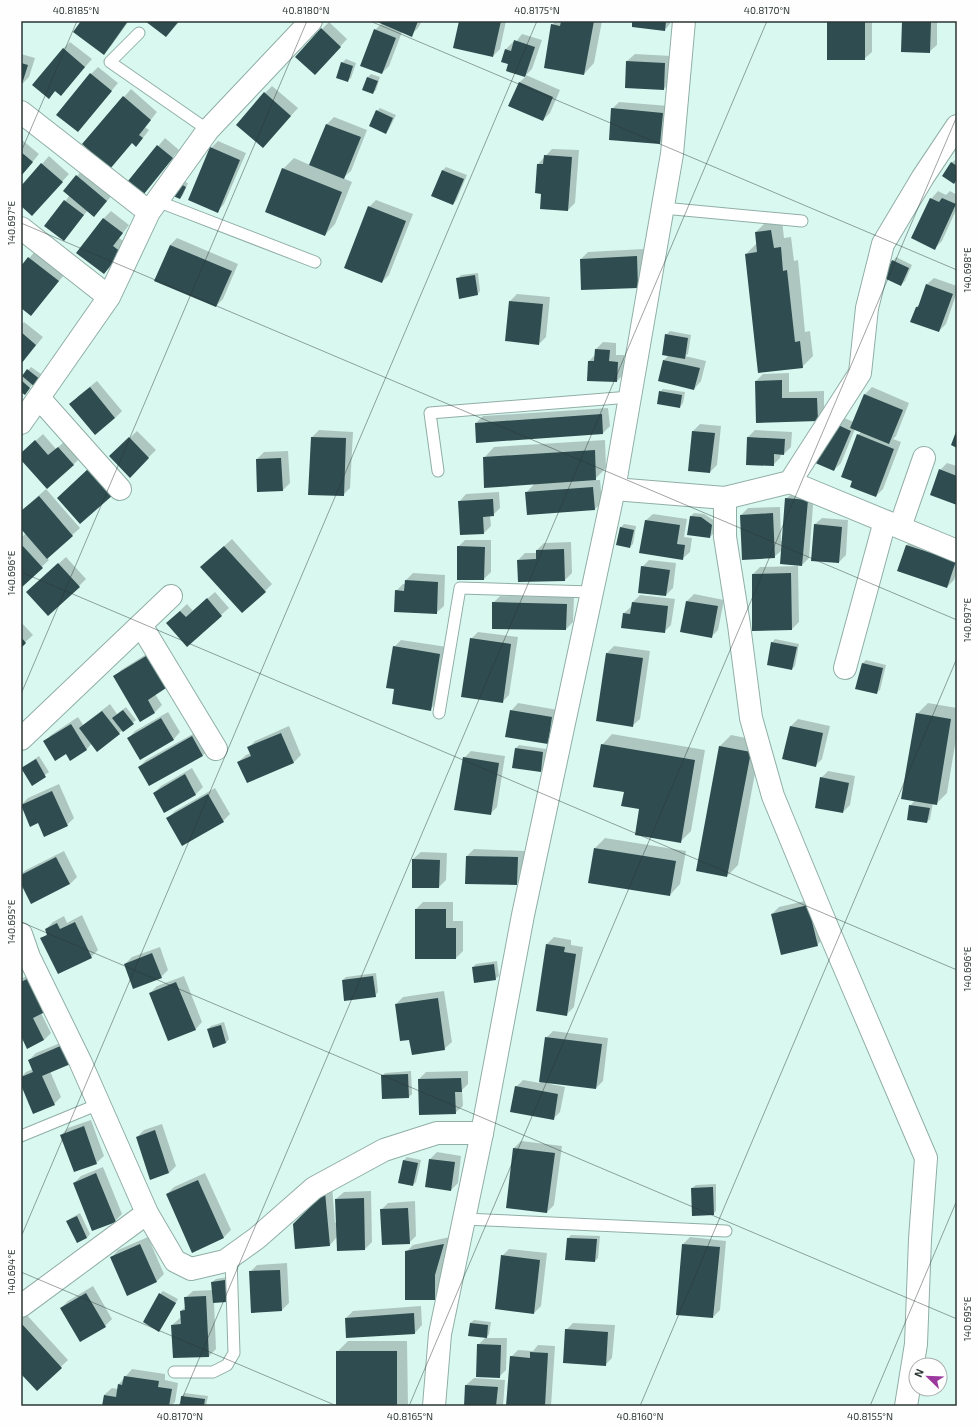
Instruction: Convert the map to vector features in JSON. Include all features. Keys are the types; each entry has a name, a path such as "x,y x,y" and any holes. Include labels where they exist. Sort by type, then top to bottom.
{"street":[{"path":"21,423 109,297 153,207 208,130 311,21"},
{"path":"434,1406 440,1334 482,1133 523,915 614,489 672,154 684,21"},
{"path":"21,112 153,207"},
{"path":"790,482 860,373 867,308 883,244 923,177 957,126"},
{"path":"21,228 109,297"},
{"path":"39,398 120,489"},
{"path":"845,668 893,524 924,458"},
{"path":"614,489 725,498 790,482 957,551"},
{"path":"725,498 725,537 739,625 751,718 773,796 926,1158 920,1239 916,1344 906,1406"},
{"path":"21,739 171,596"},
{"path":"141,625 216,749"},
{"path":"21,934 25,959 80,1061 147,1213 175,1261 191,1269 226,1261 257,1238 314,1188 384,1150 437,1133 482,1133"},
{"path":"21,1306 147,1213"}],"lane":[{"path":"139,33 110,62 208,130"},
{"path":"153,207 315,262"},
{"path":"663,208 802,222"},
{"path":"438,471 430,413 630,397"},
{"path":"438,713 460,588 592,592"},
{"path":"21,1136 99,1104"},
{"path":"464,1218 726,1231"},
{"path":"174,1372 213,1372 227,1365 234,1353 231,1257"}],"building":[{"path":"81,21 128,21 104,55 73,32"},
{"path":"145,21 179,21 166,37"},
{"path":"375,21 418,21 412,37"},
{"path":"459,21 501,21 493,57 453,48"},
{"path":"561,21 594,21 584,75 544,68 551,24 560,26"},
{"path":"632,21 666,21 665,31 632,27"},
{"path":"827,21 865,21 865,60 827,60"},
{"path":"902,21 931,21 930,53 901,52"},
{"path":"321,28 341,47 315,75 295,57"},
{"path":"374,29 396,38 382,74 360,66"},
{"path":"514,40 535,47 525,77 506,71 508,64 501,62 505,49 511,51"},
{"path":"63,48 85,67 61,96 55,91 49,99 32,85"},
{"path":"626,61 665,63 664,90 625,88"},
{"path":"341,62 353,66 348,82 336,78"},
{"path":"21,63 28,65 21,87"},
{"path":"90,73 112,91 78,132 56,115"},
{"path":"367,77 378,81 373,94 362,90"},
{"path":"519,82 553,97 543,121 508,106"},
{"path":"264,92 291,116 263,148 236,125"},
{"path":"123,96 151,120 139,135 143,138 136,147 132,143 110,169 82,144"},
{"path":"611,108 663,113 660,144 609,140"},
{"path":"376,110 393,118 386,134 369,126"},
{"path":"326,124 361,137 344,179 309,165"},
{"path":"157,145 173,158 144,194 128,181"},
{"path":"210,147 240,160 218,213 188,200"},
{"path":"21,152 33,162 21,176"},
{"path":"544,155 572,157 568,211 540,209 541,194 535,193 537,164 543,164"},
{"path":"951,162 957,166 957,179 954,184 942,176"},
{"path":"41,163 63,182 32,216 21,206 21,186"},
{"path":"282,168 342,192 325,236 265,212"},
{"path":"442,170 464,179 453,205 431,196"},
{"path":"76,175 107,201 94,217 63,191"},
{"path":"177,182 186,187 180,199 171,195"},
{"path":"930,198 939,202 942,198 956,204 935,250 911,238"},
{"path":"64,200 84,215 64,241 44,226"},
{"path":"368,206 406,221 382,283 344,268"},
{"path":"103,218 123,233 113,246 121,252 104,274 76,253"},
{"path":"771,230 774,248 781,247 783,271 787,270 795,342 800,341 803,368 758,373 745,254 757,252 755,232"},
{"path":"170,245 232,271 216,307 154,281"},
{"path":"637,256 638,288 581,290 580,259"},
{"path":"28,257 59,281 31,316 21,308 21,266"},
{"path":"892,260 909,268 901,286 884,278"},
{"path":"475,275 478,295 459,299 456,278"},
{"path":"926,284 953,294 939,332 910,322 916,307 918,307"},
{"path":"509,301 543,304 539,345 505,341"},
{"path":"21,332 36,345 21,364"},
{"path":"665,334 688,338 685,359 662,355"},
{"path":"595,349 610,350 609,361 618,362 617,382 587,381 588,361 594,361"},
{"path":"663,360 700,368 694,390 658,381"},
{"path":"27,369 41,380 35,387 22,376"},
{"path":"21,380 30,388 25,395 21,392"},
{"path":"782,380 782,398 817,398 818,421 756,423 755,381"},
{"path":"90,387 115,418 95,435 69,404"},
{"path":"659,391 682,395 680,408 657,404"},
{"path":"864,394 903,410 889,444 850,428"},
{"path":"602,414 603,434 476,443 475,423"},
{"path":"836,424 851,431 834,471 813,462"},
{"path":"957,429 957,448 951,445"},
{"path":"692,431 715,433 710,473 688,471"},
{"path":"857,434 894,449 876,497 850,487 852,481 841,477"},
{"path":"129,437 149,458 130,478 109,456"},
{"path":"311,437 346,438 344,496 308,495"},
{"path":"747,437 785,439 784,455 774,454 774,466 746,465"},
{"path":"35,440 48,455 58,447 74,465 47,489 21,460 21,453"},
{"path":"595,450 596,480 484,488 483,457"},
{"path":"281,458 283,491 257,492 256,459"},
{"path":"89,468 113,495 80,524 57,498"},
{"path":"939,469 957,476 957,505 930,495"},
{"path":"593,487 595,510 527,515 525,492"},
{"path":"39,496 73,536 47,559 21,529 21,511"},
{"path":"785,498 808,500 802,566 780,564"},
{"path":"493,499 494,516 483,517 484,534 460,535 458,501"},
{"path":"773,513 775,558 742,560 740,515"},
{"path":"690,516 701,517 712,525 710,538 687,535"},
{"path":"645,520 680,525 677,544 685,545 683,560 639,553"},
{"path":"814,524 842,527 839,563 811,561"},
{"path":"620,527 634,530 630,548 616,545"},
{"path":"21,544 43,568 21,588"},
{"path":"906,545 956,561 947,588 897,571"},
{"path":"224,546 266,592 242,613 200,567"},
{"path":"457,546 485,547 484,580 457,580"},
{"path":"564,549 565,581 518,582 517,560 536,559 536,550"},
{"path":"58,563 80,587 48,616 26,592"},
{"path":"641,566 670,570 666,596 638,593"},
{"path":"791,573 792,630 752,631 752,574"},
{"path":"405,580 438,582 437,614 394,612 395,590 404,591"},
{"path":"207,598 222,616 187,647 166,623 180,611 186,617"},
{"path":"686,601 718,606 712,638 680,632"},
{"path":"492,602 567,604 566,630 492,629"},
{"path":"632,602 668,606 665,633 621,628 623,613 630,614"},
{"path":"21,637 26,643 21,648"},
{"path":"470,638 511,644 503,703 461,697"},
{"path":"771,642 797,647 792,670 767,665"},
{"path":"393,646 440,654 431,711 392,704 394,689 386,688"},
{"path":"606,653 643,658 633,727 596,721"},
{"path":"146,656 166,688 148,700 155,713 140,722 113,676"},
{"path":"862,663 883,668 877,694 855,689"},
{"path":"123,710 134,724 123,732 112,718"},
{"path":"510,710 552,717 548,744 505,737"},
{"path":"102,711 120,734 97,752 79,728"},
{"path":"916,713 951,719 937,805 901,799"},
{"path":"161,718 174,740 140,760 127,738"},
{"path":"71,724 87,750 70,761 66,754 55,761 43,741"},
{"path":"790,726 823,733 816,767 782,759"},
{"path":"281,733 294,763 247,783 237,762 251,756 247,747"},
{"path":"192,736 203,756 149,786 138,767"},
{"path":"601,744 695,760 681,843 635,835 639,809 621,806 624,792 593,787"},
{"path":"719,746 751,752 727,877 696,871"},
{"path":"515,748 543,752 541,772 512,768"},
{"path":"463,757 499,763 491,815 454,810"},
{"path":"36,759 46,777 32,786 21,768"},
{"path":"185,774 196,795 164,813 153,793"},
{"path":"820,777 849,783 843,813 815,808"},
{"path":"52,791 68,826 44,837 38,823 30,827 21,805"},
{"path":"208,794 224,822 182,846 166,818"},
{"path":"909,805 930,808 927,823 907,820"},
{"path":"594,848 676,861 670,896 588,883"},
{"path":"466,856 518,857 517,885 465,884"},
{"path":"56,857 70,884 31,904 21,884 21,875"},
{"path":"412,859 440,860 439,888 412,888"},
{"path":"808,905 818,946 781,955 771,914"},
{"path":"415,909 446,909 446,928 456,928 456,959 415,959"},
{"path":"75,922 92,958 58,974 40,938 47,935 45,929 57,923 60,929"},
{"path":"546,944 565,947 564,952 576,954 567,1016 536,1011"},
{"path":"152,953 162,978 133,989 124,964"},
{"path":"494,964 496,980 474,983 472,967"},
{"path":"373,976 376,997 344,1001 342,980"},
{"path":"29,978 45,1012 33,1018 44,1040 27,1049 21,1036 21,982"},
{"path":"176,982 196,1030 168,1041 149,993"},
{"path":"438,998 445,1050 412,1055 409,1040 400,1041 395,1004"},
{"path":"221,1025 226,1043 213,1048 207,1029"},
{"path":"545,1037 602,1044 596,1089 539,1082"},
{"path":"65,1044 73,1063 42,1076 55,1105 33,1114 21,1085 21,1077 33,1072 28,1060"},
{"path":"408,1074 409,1098 382,1099 381,1075"},
{"path":"461,1078 462,1092 455,1092 456,1114 419,1115 418,1079"},
{"path":"515,1086 558,1094 554,1120 510,1112"},
{"path":"84,1126 97,1164 74,1172 60,1135"},
{"path":"155,1130 169,1173 150,1180 136,1137"},
{"path":"513,1148 555,1153 547,1213 506,1208"},
{"path":"429,1159 455,1162 451,1191 425,1187"},
{"path":"403,1160 418,1163 413,1186 398,1183"},
{"path":"96,1173 116,1222 92,1231 73,1183"},
{"path":"198,1180 224,1238 192,1253 166,1194"},
{"path":"713,1187 714,1215 692,1216 691,1188"},
{"path":"325,1192 330,1246 295,1249 293,1224"},
{"path":"364,1198 365,1250 337,1251 335,1199"},
{"path":"408,1208 410,1244 382,1245 380,1209"},
{"path":"77,1216 87,1238 77,1243 66,1221"},
{"path":"567,1238 597,1239 595,1262 565,1260"},
{"path":"140,1244 157,1282 127,1296 110,1257"},
{"path":"444,1244 435,1275 435,1300 405,1300 405,1251"},
{"path":"682,1244 720,1247 713,1318 676,1315"},
{"path":"501,1255 540,1260 534,1314 495,1309"},
{"path":"280,1270 282,1311 251,1313 249,1271"},
{"path":"225,1280 227,1302 213,1303 211,1282"},
{"path":"86,1293 106,1327 80,1342 60,1308"},
{"path":"159,1293 176,1303 159,1332 143,1322"},
{"path":"206,1296 209,1357 173,1358 171,1325 181,1324 180,1311 185,1310 184,1297"},
{"path":"414,1313 415,1334 346,1338 345,1318"},
{"path":"21,1323 62,1368 37,1391 21,1374"},
{"path":"470,1323 488,1325 487,1338 468,1336"},
{"path":"565,1329 608,1332 606,1366 563,1363"},
{"path":"477,1344 501,1345 500,1378 476,1377"},
{"path":"336,1351 397,1351 397,1406 336,1406"},
{"path":"530,1352 548,1353 545,1406 506,1406 510,1356 530,1358"},
{"path":"124,1376 159,1381 158,1387 172,1389 169,1406 102,1406 104,1395 116,1397 118,1384 122,1385"},
{"path":"465,1385 498,1387 496,1406 464,1406"},
{"path":"181,1396 205,1399 204,1406 180,1406"}]}
